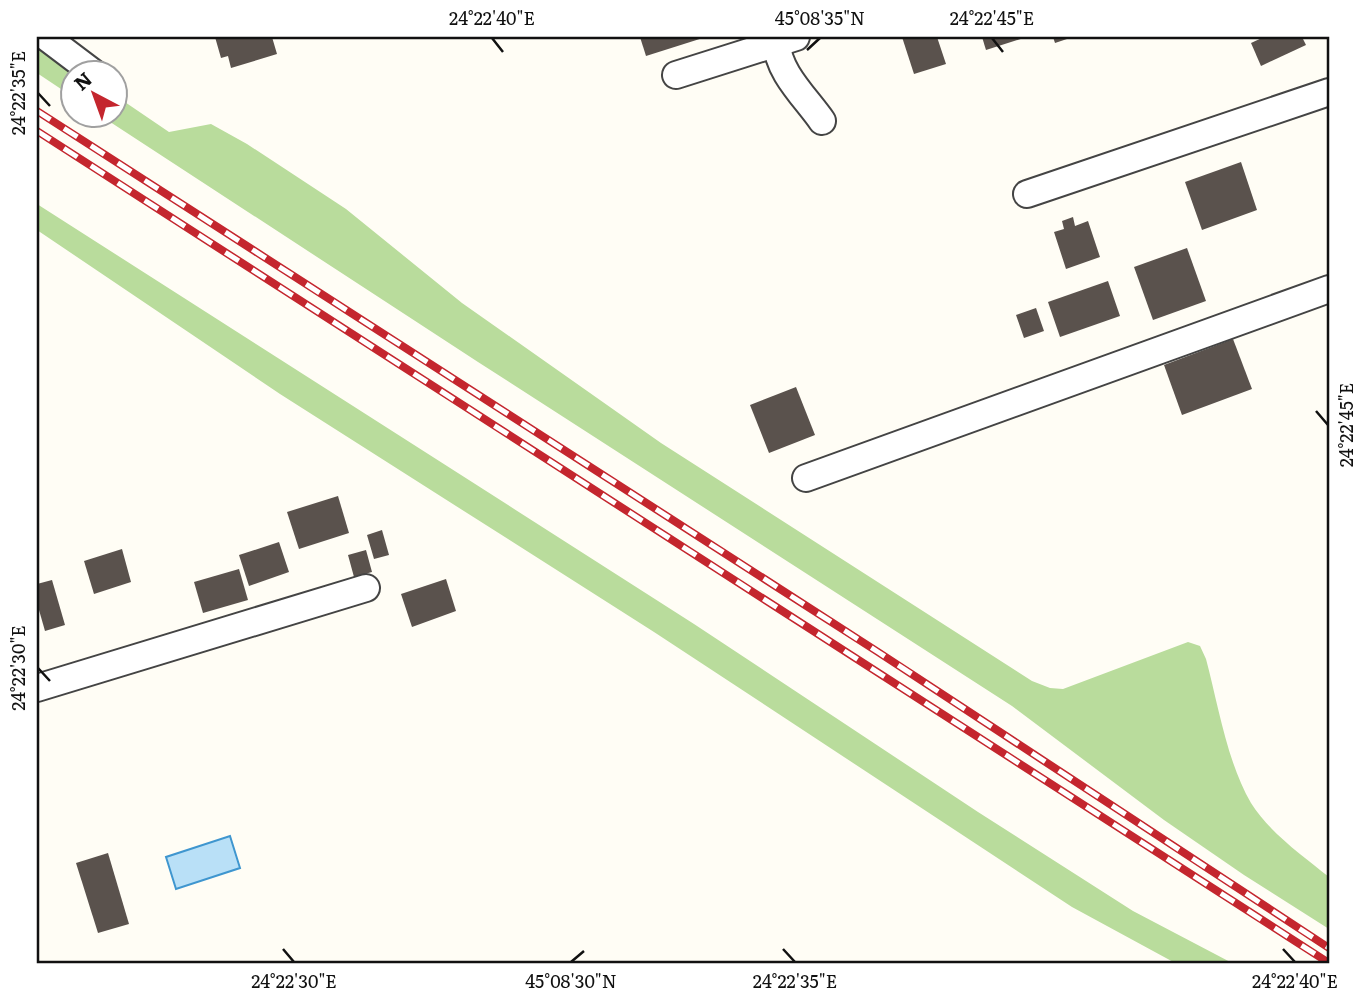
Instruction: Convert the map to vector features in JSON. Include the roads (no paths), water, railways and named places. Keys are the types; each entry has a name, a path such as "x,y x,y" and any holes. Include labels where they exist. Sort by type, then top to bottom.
{"street":[{"path":"46,37 76,60"},
{"path":"676,75 787,40"},
{"path":"787,40 777,55 822,121"},
{"path":"1027,194 1329,92"},
{"path":"806,478 1329,289"},
{"path":"37,688 366,588"}],"water":[{"path":"230,836 240,868 176,889 166,857"}],"railway":[{"path":"37,111 878,652 1329,948"},
{"path":"37,131 1329,963"}]}
